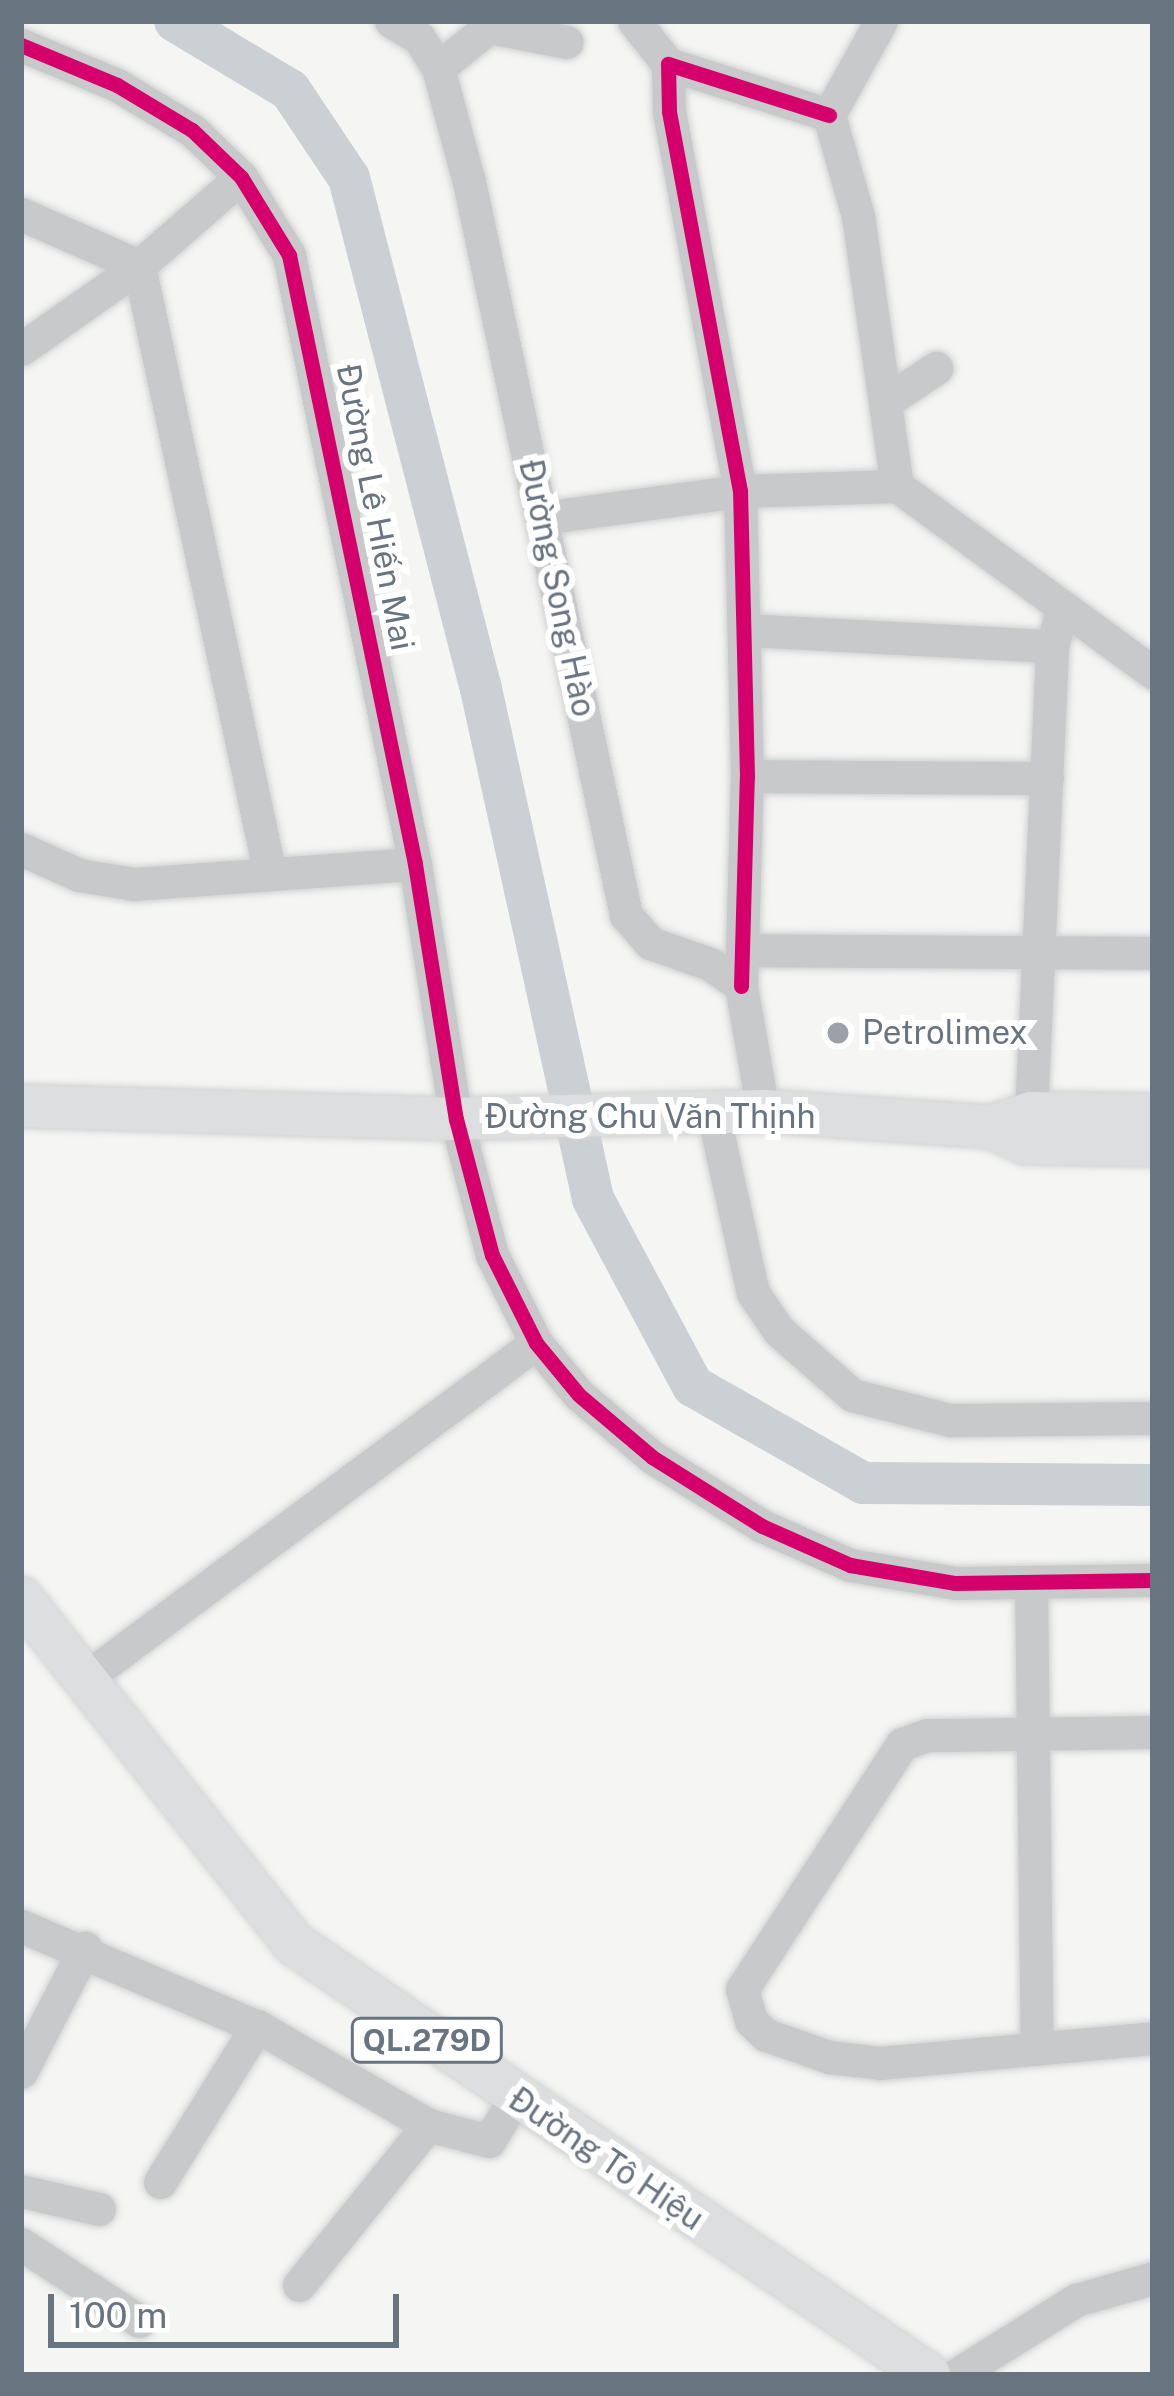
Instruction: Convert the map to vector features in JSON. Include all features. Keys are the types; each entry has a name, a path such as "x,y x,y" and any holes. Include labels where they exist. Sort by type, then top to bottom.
{"main road":[{"name":"Đường Chu Văn Thịnh","path":"21,1106 468,1118 764,1111 991,1127 1025,1143 1153,1145"},
{"name":"Đường Chu Văn Thịnh","path":"991,1127 1031,1113 1153,1115"},
{"name":"Đường Tô Hiệu","path":"25,1612 293,1943 514,2098 929,2375"}],"street":[{"path":"634,21 668,64 829,115"},
{"path":"881,21 829,115 858,216 897,486"},
{"name":"Đường Song Hào","path":"412,27 438,68 542,518 626,914 650,943 710,964 741,986"},
{"path":"438,68 490,27 567,42"},
{"name":"Đường Lê Hiến Mai","path":"21,45 159,109 241,177 268,214 303,298 468,1118 491,1255 536,1343 579,1395 652,1457 762,1526 898,1578 1153,1580"},
{"path":"668,64 669,111 740,491 747,776 741,986 764,1111"},
{"path":"21,350 139,266 241,177"},
{"path":"21,214 139,266"},
{"path":"139,266 270,874"},
{"path":"888,400 936,368"},
{"path":"542,518 740,491 897,486 1062,611 1153,673"},
{"path":"1031,1113 1052,646 1062,611"},
{"path":"745,630 1052,646"},
{"path":"747,776 1047,778"},
{"path":"21,849 79,874 134,884 415,864"},
{"path":"742,950 1153,953"},
{"path":"713,1112 753,1293 779,1331 852,1395 950,1420 1153,1418"},
{"path":"83,1680 536,1343"},
{"path":"1031,1582 1037,2049"},
{"path":"1153,1732 927,1735 902,1744 742,1989 751,2021 766,2035 829,2057 880,2063 1153,2038"},
{"path":"21,1926 85,1948 257,2026 428,2126 489,2141 514,2098"},
{"path":"21,2072 85,1948"},
{"path":"160,2182 257,2026"},
{"path":"299,2284 428,2126"},
{"path":"21,2191 99,2209"},
{"path":"21,2244 139,2321"},
{"path":"956,2375 1076,2300 1153,2278"}],"waterway":[{"path":"175,21 290,90 349,178 481,689 593,1199 693,1386 863,1483 1153,1485"}],"cycle path":[{"path":"21,45 117,85 192,130 241,177 289,255 415,864 456,1119 492,1255 536,1343 579,1395 652,1457 762,1526 850,1565 955,1583 1153,1580"},
{"path":"741,986 747,776 740,491 669,111 668,64 829,115"}],"place":[{"name":"Petrolimex","path":"838,1033"}]}
